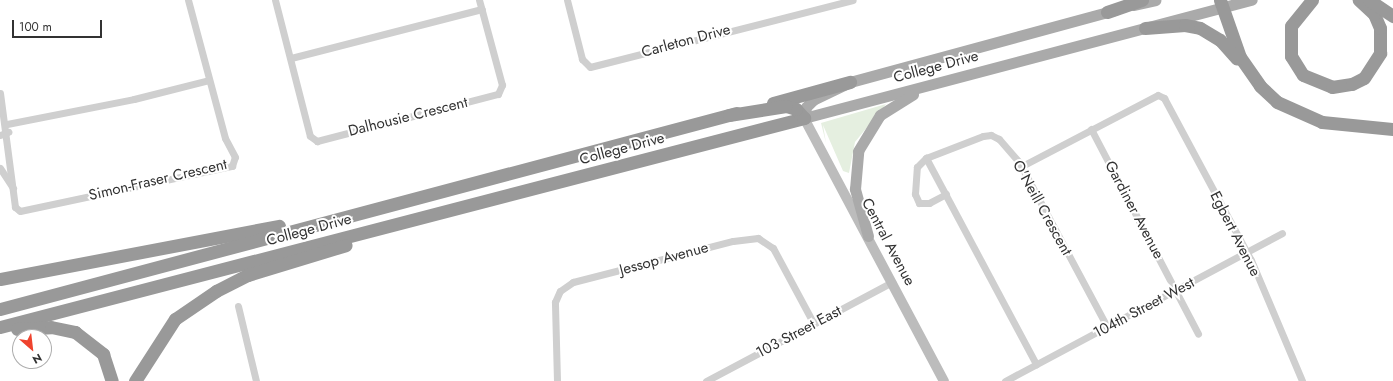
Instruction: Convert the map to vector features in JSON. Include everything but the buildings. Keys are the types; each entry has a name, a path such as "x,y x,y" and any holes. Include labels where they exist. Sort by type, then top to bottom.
{"highway":[{"path":"1107,12 1142,0"},
{"path":"1312,0 1291,26 1291,56 1303,75 1332,87 1352,84 1364,78 1380,53 1377,20 1359,0"},
{"path":"1369,0 1393,16"},
{"path":"1220,4 1233,41 1253,77"},
{"path":"1146,28 1185,25 1208,31 1278,102 1310,119 1348,126 1393,128"},
{"name":"College Drive","path":"0,309 850,82"},
{"path":"729,115 786,106 796,109 804,118"},
{"name":"College Drive","path":"0,327 432,216 804,118"},
{"path":"4,276 376,208"},
{"path":"135,381 175,319 216,291 248,275 415,225 432,216"},
{"path":"0,333 51,327 75,332 103,354 112,381"}],"main road":[{"name":"College Drive","path":"850,82 1155,0"},
{"name":"College Drive","path":"804,118 1146,28 1220,4 1252,0"},
{"path":"868,236 855,189 858,150 880,115 904,98 946,81"},
{"path":"804,118 806,107 813,100 850,82"},
{"name":"Central Avenue","path":"804,118 944,381"}],"street":[{"name":"Simon-Fraser Crescent","path":"0,93 7,124 15,207 20,211 232,166 235,157 225,138 188,0"},
{"name":"Dalhousie Crescent","path":"275,0 310,136 317,141 498,94 502,85 479,0"},
{"name":"Carleton Drive","path":"567,0 582,59 590,67 853,0"},
{"path":"291,58 482,9"},
{"path":"7,124 134,99 209,80"},
{"name":"Egbert Avenue","path":"1091,130 1158,95 1164,98 1247,253 1302,381"},
{"path":"1022,166 1091,130"},
{"name":"Gardiner Avenue","path":"1091,130 1177,291 1198,334"},
{"path":"0,135 8,132"},
{"name":"O'Neill Crescent","path":"926,158 991,135 1022,166 1107,327"},
{"path":"946,194 923,205 917,199 915,174 926,158 946,194 1036,364"},
{"name":"Simon-Fraser Crescent","path":"0,168 14,189"},
{"name":"104th Street West","path":"1005,381 1177,291 1282,233"},
{"name":"Jessop Avenue","path":"557,381 555,302 560,291 573,282 733,241 758,238 773,248 814,324"},
{"name":"103 Street East","path":"706,381 892,282"},
{"path":"238,306 256,381"}],"green space":[{"path":"886,104 855,142 849,173 843,171 823,125 826,143 821,123"}]}
